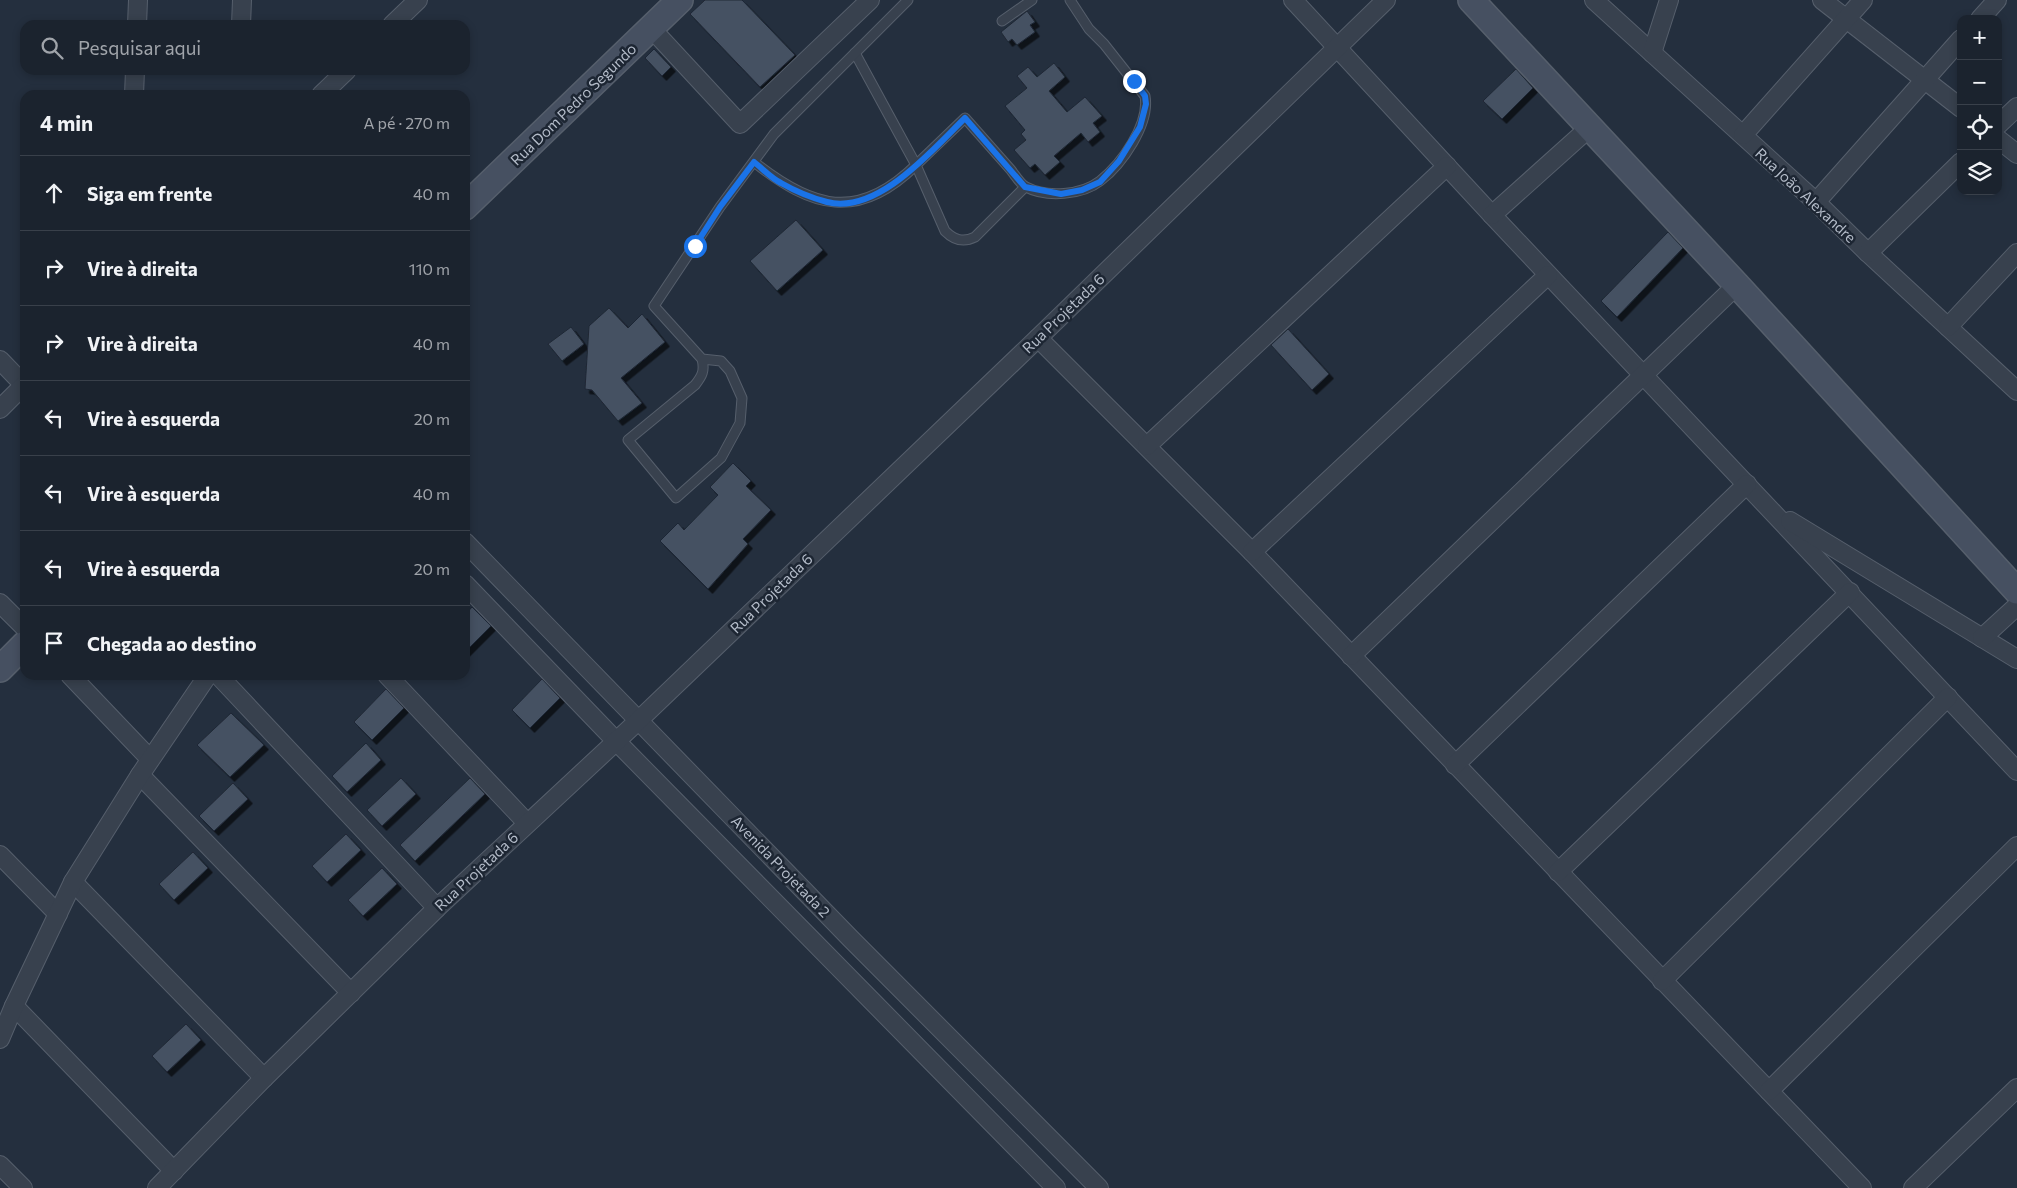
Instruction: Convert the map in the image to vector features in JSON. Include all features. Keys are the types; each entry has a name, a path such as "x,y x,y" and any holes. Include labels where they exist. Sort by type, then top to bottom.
{"street":[{"path":"137,20 138,0"},
{"path":"241,20 242,0"},
{"path":"397,20 418,0"},
{"name":"Rua Dom Pedro Segundo","path":"470,202 680,0"},
{"path":"651,28 740,124 870,0"},
{"path":"1293,0 1548,275 1850,592 2017,771"},
{"name":"Rua Projetada 6","path":"158,1188 264,1078 437,908 639,720 1038,338 1386,0"},
{"path":"1471,0 1737,285 2017,591"},
{"name":"Rua João Alexandre","path":"1594,0 1816,202 1868,253 2017,391"},
{"path":"1652,53 1669,0"},
{"path":"1822,0 1957,105"},
{"path":"1743,135 1862,0"},
{"path":"1984,15 1997,0"},
{"path":"1816,202 1957,43"},
{"path":"134,90 135,75"},
{"path":"326,90 342,75"},
{"path":"2002,121 2017,107"},
{"path":"1492,215 1589,128"},
{"path":"2002,142 2017,154"},
{"path":"1147,446 1448,166"},
{"path":"1868,253 1957,166"},
{"path":"1948,327 2017,253"},
{"path":"1252,552 1548,275"},
{"path":"1351,656 1737,285"},
{"path":"1038,338 1252,552 1455,766 1862,1188"},
{"path":"0,360 20,380"},
{"path":"0,409 20,390"},
{"path":"1455,766 1747,484"},
{"path":"1768,508 2017,659"},
{"name":"Avenida Projetada 2","path":"470,547 858,946 1100,1188"},
{"name":"Avenida Projetada 2","path":"470,589 616,741 1056,1188"},
{"path":"1558,872 1850,592"},
{"path":"0,603 20,623"},
{"path":"1982,638 2017,606"},
{"path":"0,670 20,649"},
{"path":"75,680 150,760"},
{"path":"0,1039 73,882 140,775 205,680"},
{"path":"223,680 437,908"},
{"path":"392,680 527,823"},
{"path":"1662,981 1948,697"},
{"path":"140,775 351,993"},
{"path":"1769,1091 2017,846"},
{"path":"3,863 58,914"},
{"path":"73,882 264,1078"},
{"path":"14,1006 174,1171"},
{"path":"1913,1188 2017,1088"},
{"path":"0,1166 23,1188"}],"lane":[{"path":"702,359 721,361 730,371 742,398 742,415 740,423 721,458 676,498 628,440 695,386 702,375 704,366 702,359 654,306 720,207 774,134 908,0"},
{"path":"1002,21 1032,0"},
{"path":"754,162 779,182 828,203 851,203 881,192 904,178 965,118 1025,187 1061,194 1082,190 1100,182 1130,146 1140,127 1146,112 1145,96 1104,44 1089,29 1070,0"},
{"path":"855,53 916,165 945,231 951,237 967,241 975,238 1025,187"}],"building":[{"path":"705,0 742,0 795,55 760,87 690,14"},
{"path":"1027,11 1035,22 1030,25 1035,32 1017,45 1012,39 1008,42 1001,32"},
{"path":"654,49 671,67 662,76 645,58"},
{"path":"1054,63 1065,77 1049,91 1067,112 1085,97 1102,116 1093,123 1100,132 1088,142 1081,133 1054,156 1060,162 1045,175 1035,164 1030,168 1014,150 1026,140 1021,134 1025,130 1005,106 1027,88 1017,76 1028,67 1037,77"},
{"path":"1516,69 1533,88 1502,119 1483,101"},
{"path":"796,220 823,250 777,291 750,261"},
{"path":"1668,232 1683,248 1617,317 1601,301"},
{"path":"609,308 628,328 642,314 665,342 621,378 642,403 618,421 592,390 585,389 589,326"},
{"path":"571,327 584,344 562,361 548,344"},
{"path":"1288,329 1329,374 1312,390 1271,345"},
{"path":"733,463 751,481 746,486 771,510 743,539 748,544 708,589 660,541 678,523 684,530 718,495 710,487"},
{"path":"472,607 491,626 470,647 470,609"},
{"path":"542,679 560,698 530,728 512,710"},
{"path":"386,689 404,708 372,740 354,722"},
{"path":"231,713 264,745 230,777 197,745"},
{"path":"366,743 381,760 347,792 332,776"},
{"path":"401,778 416,794 382,826 367,810"},
{"path":"470,778 485,794 415,861 400,845"},
{"path":"233,783 248,799 214,831 199,816"},
{"path":"346,834 361,850 327,882 312,866"},
{"path":"193,852 208,868 174,900 159,884"},
{"path":"382,868 397,884 363,916 348,900"},
{"path":"186,1024 201,1040 167,1072 152,1056"}],"route":[{"path":"695,246 720,207 754,162 779,182 799,192 828,203 851,203 881,192 904,178 965,118 1025,187 1061,194 1082,190 1100,182 1119,161 1130,146 1144,119 1146,112 1145,96 1134,81"}]}
